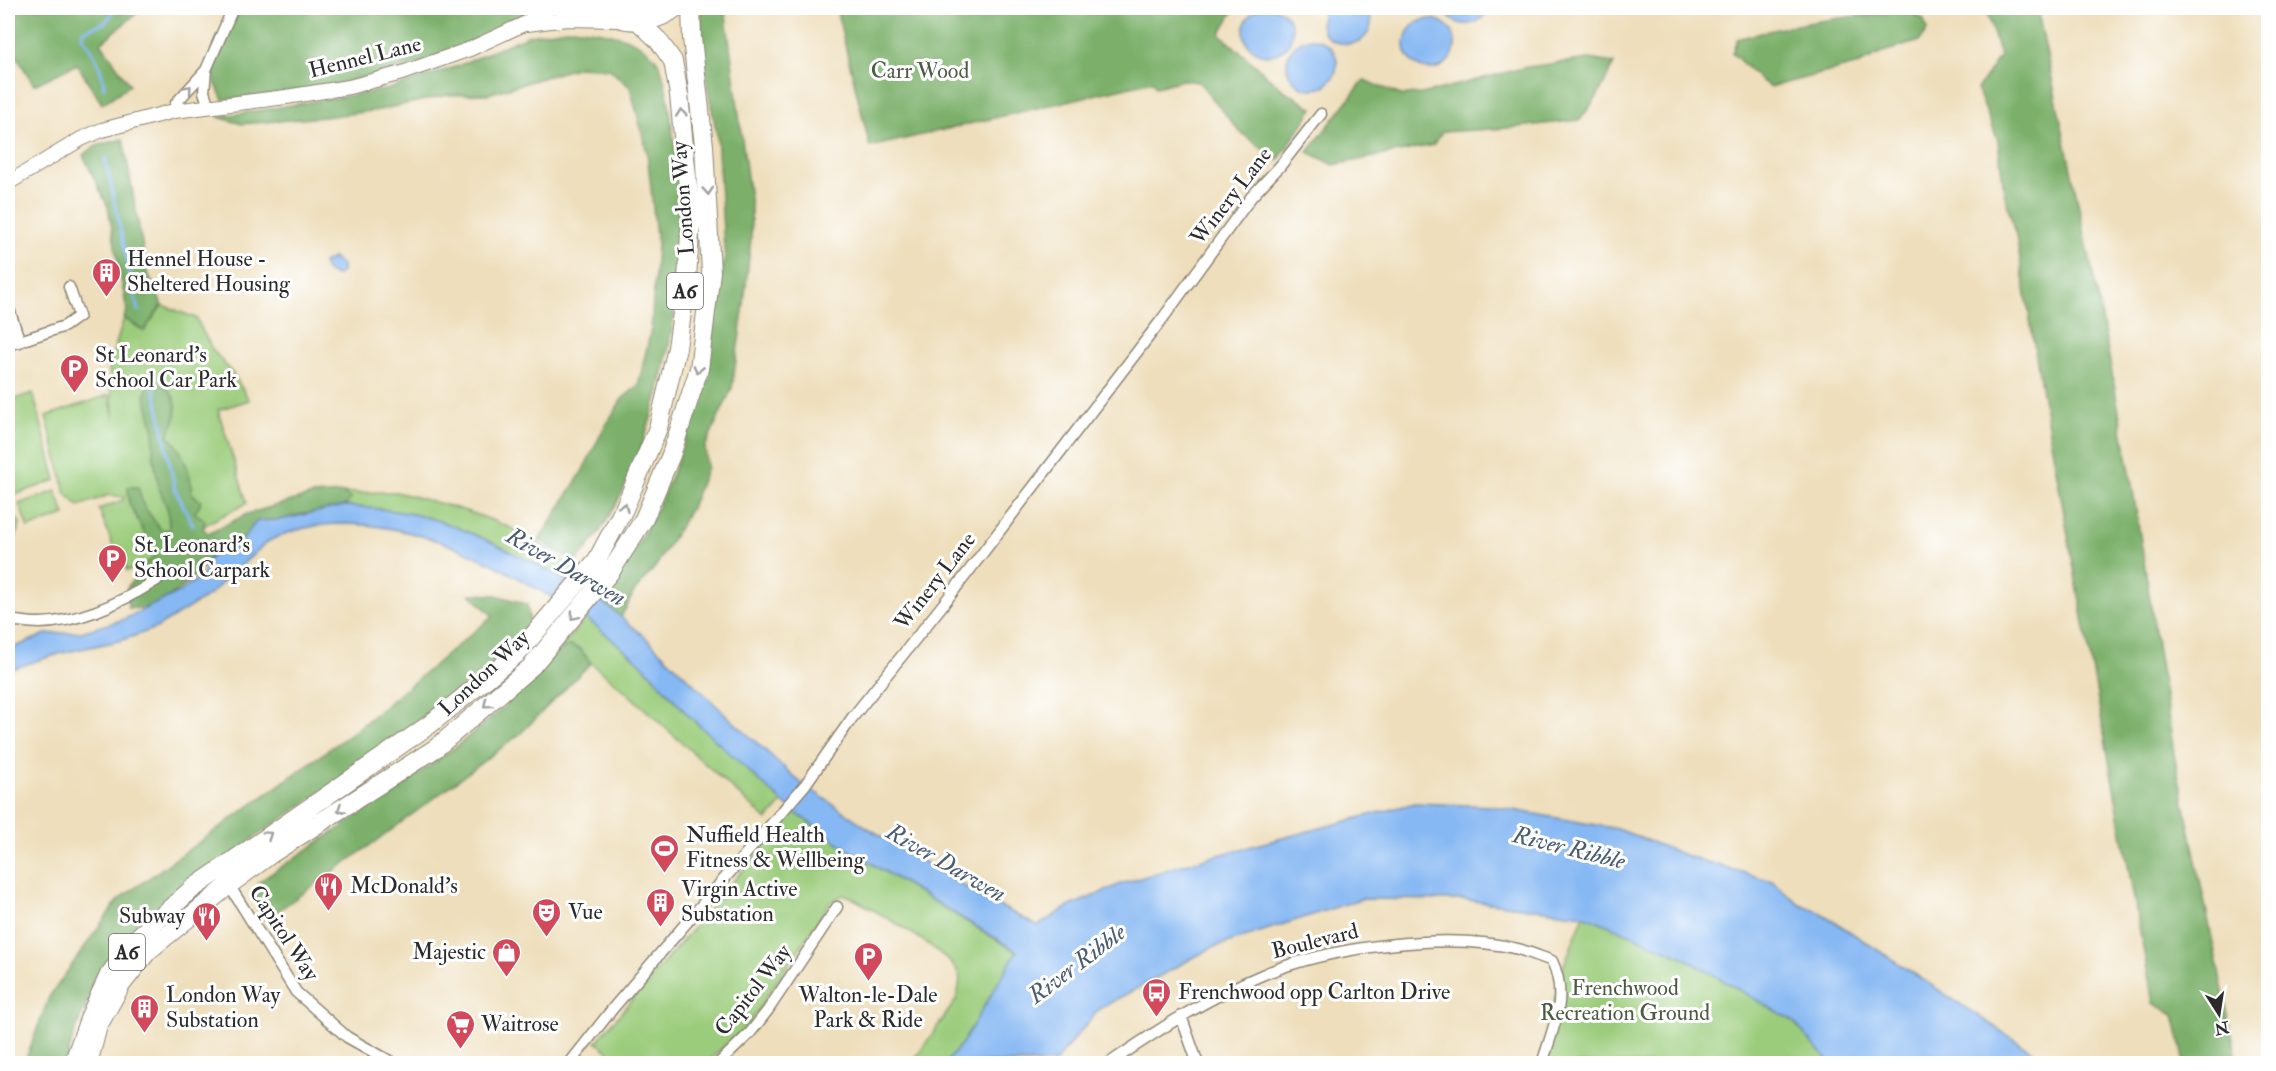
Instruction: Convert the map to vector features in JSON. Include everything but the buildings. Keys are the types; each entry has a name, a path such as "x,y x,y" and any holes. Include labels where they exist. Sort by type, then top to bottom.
{"highway":[{"name":"A6","path":"597,8 605,14 630,21"},
{"path":"630,21 655,19 675,8"},
{"name":"London Way","path":"73,1064 90,1016 109,975 138,937 166,910 220,869 429,725 518,653 604,565 644,519 671,455 699,369 711,272 705,146 692,38 691,8"},
{"name":"London Way","path":"88,1064 98,1026 121,985 148,951 271,854 436,748 532,666 604,565 624,508 658,428 677,348 687,278 691,218 679,95 672,62 658,40 630,21"},
{"path":"220,869 229,885"}],"main road":[{"name":"Hennel Lane","path":"8,183 81,139 110,127 174,111 286,97 402,74 470,49 524,24 548,8"},
{"name":"Hennel Lane","path":"524,24 567,19 630,21"}],"street":[{"path":"209,106 204,92 206,70 232,8"},
{"path":"174,111 176,104 206,70"},
{"name":"Winery Lane","path":"569,1064 614,1007 803,787 852,718 945,602 1252,196 1281,165 1321,114"},
{"path":"8,345 64,326 79,315 69,287"},
{"path":"8,306 20,342"},
{"path":"8,620 40,623 74,618 133,596 158,580"},
{"name":"Capitol Way","path":"229,885 296,992 347,1037 395,1064"},
{"name":"Capitol Way","path":"718,1064 750,1034 837,907"},
{"name":"Boulevard","path":"1108,1064 1181,1016 1264,974 1365,948 1417,942 1474,943 1516,949 1552,961 1559,977 1561,997 1542,1064"},
{"path":"1181,1016 1198,1064"}],"green space":[{"path":"8,8 143,8 101,43 130,85 102,104 77,64 34,85 8,42"},
{"path":"238,8 538,8 528,16 426,62 328,87 223,100 213,78 217,58"},
{"path":"702,8 725,8 751,207 751,238 744,304 732,388 705,447 707,467 691,508 656,566 634,592 621,617 600,600 626,563 649,524 684,443 708,357 721,268 725,261 717,135 707,85 700,14"},
{"name":"Carr Wood","path":"836,8 1235,8 1220,34 1282,89 1313,108 1278,161 1239,131 1199,82 1182,80 1156,87 1153,81 870,147"},
{"path":"1986,8 2037,8 2099,302 2131,478 2175,759 2236,1063 2185,1063 2174,1014 2153,1003 2043,398 2016,235 2004,192 1998,141 1977,89 2000,56"},
{"path":"1910,11 1924,20 1927,30 1920,41 1886,51 1859,64 1770,87 1732,53 1737,39 1758,33 1823,20"},
{"path":"573,28 629,39 648,51 660,65 667,95 682,202 682,244 678,291 670,341 658,392 643,442 624,489 601,529 575,562 539,540 582,472 604,428 622,399 638,386 651,330 657,245 647,152 630,87 609,69 579,67 488,94 448,95 379,110 242,124 218,117 389,89 458,66 529,35"},
{"path":"1589,59 1614,63 1597,97 1580,120 1509,128 1442,132 1433,145 1334,165 1308,152 1364,80 1401,95 1422,94 1527,67"},
{"path":"123,139 147,271 162,305 144,331 124,318 127,311 108,207 83,155 96,146"},
{"path":"162,305 196,318 212,349 234,375 249,400 218,410 247,503 208,523 167,563 164,555 127,571 122,556 117,557 99,509 123,500 124,497 109,495 79,506 66,494 46,416 109,395 114,419 109,367 124,318 144,331"},
{"path":"155,382 168,389 175,400 174,424 168,435 185,461 191,492 201,502 195,513 205,520 203,528 208,534 247,514 312,495 343,493 351,499 344,506 336,508 280,520 257,521 237,546 215,551 199,571 177,591 153,605 128,608 127,588 156,555 129,503 128,487 138,487 143,505 160,529 169,530 168,510 159,488 153,452 154,431 145,395 148,385"},
{"path":"33,393 56,480 17,494 8,507 8,401"},
{"path":"56,491 65,515 28,528 19,504"},
{"path":"396,492 494,521 525,535 575,569 567,580 486,540 436,520 402,512 344,506 351,499 343,493"},
{"path":"8,507 20,523 8,550"},
{"path":"470,594 496,595 527,604 530,624 499,660 343,777 254,838 95,985 73,1036 66,1063 24,1064 49,997 118,900 356,730 493,616"},
{"path":"586,618 641,663 689,716 783,802 767,820 591,663 580,649 558,651"},
{"path":"569,645 580,649 591,663 520,734 386,834 265,920 261,916 256,902 260,881 394,792 458,745 504,707 558,651"},
{"path":"790,809 849,850 1017,952 963,1042 946,1063 912,1063 956,1000 960,982 958,972 950,962 924,941 849,896 843,895 830,902 748,1025 706,1063 623,1063 596,1042 771,837"},
{"name":"Frenchwood Recreation Ground","path":"1584,915 1681,955 1793,1021 1830,1063 1542,1064 1559,977"}],"water":[{"path":"1263,7 1273,7 1288,17 1292,31 1291,40 1282,51 1273,55 1263,55 1248,45 1244,36 1244,26 1254,11"},
{"path":"1325,8 1368,8 1371,24 1366,35 1357,42 1345,44 1334,41 1325,34 1321,23"},
{"path":"1442,8 1488,8 1478,21 1465,24 1452,20"},
{"path":"1430,19 1439,21 1450,30 1455,44 1453,53 1444,64 1430,69 1421,67 1410,58 1405,44 1407,35 1416,24"},
{"path":"1312,39 1321,41 1332,50 1337,64 1335,73 1326,84 1312,89 1303,87 1292,78 1287,64 1289,55 1298,44"},
{"path":"333,258 342,265 342,272 336,276 326,271 323,263"},
{"path":"344,506 402,512 436,520 486,540 567,580 553,598 489,562 429,538 374,526 346,524 319,526 292,531 267,542 208,596 156,628 123,640 62,653 8,670 8,650 46,634 81,632 122,620 179,592 205,573 205,565 215,551 237,546 257,521 280,520"},
{"name":"River Ribble","path":"600,600 645,637 800,782 868,828 984,898 1038,926 1066,908 1121,884 1192,862 1415,803 1491,806 1618,829 1687,856 1772,881 1798,903 1823,914 2050,1063 1830,1063 1793,1021 1681,956 1584,915 1466,900 1361,899 1211,948 1099,1009 1054,1063 946,1063 963,1042 1017,951 849,850 790,809 689,716 641,663 586,618"}],"waterway":[{"path":"104,88 97,61 82,37 83,31 106,22 116,8"},
{"path":"105,158 138,311"},
{"path":"154,386 175,489 193,525"},
{"path":"209,548 215,556"}],"place":[{"name":"Hennel House - Sheltered Housing","path":"106,298"},
{"name":"St Leonard's School Car Park","path":"74,394"},
{"name":"St. Leonard's School Carpark","path":"113,584"},
{"name":"Nuffield Health Fitness & Wellbeing","path":"665,874"},
{"name":"McDonald's","path":"329,912"},
{"name":"Virgin Active Substation","path":"660,928"},
{"name":"Vue","path":"547,938"},
{"name":"Subway","path":"206,942"},
{"name":"Majestic","path":"507,978"},
{"name":"Walton-le-Dale Park & Ride","path":"868,982"},
{"name":"Frenchwood opp Carlton Drive","path":"1157,1018"},
{"name":"London Way Substation","path":"145,1034"},
{"name":"Waitrose","path":"460,1050"}],"water label":[{"name":"River Darwen","path":"566,567"},
{"name":"River Darwen","path":"946,863"}]}
